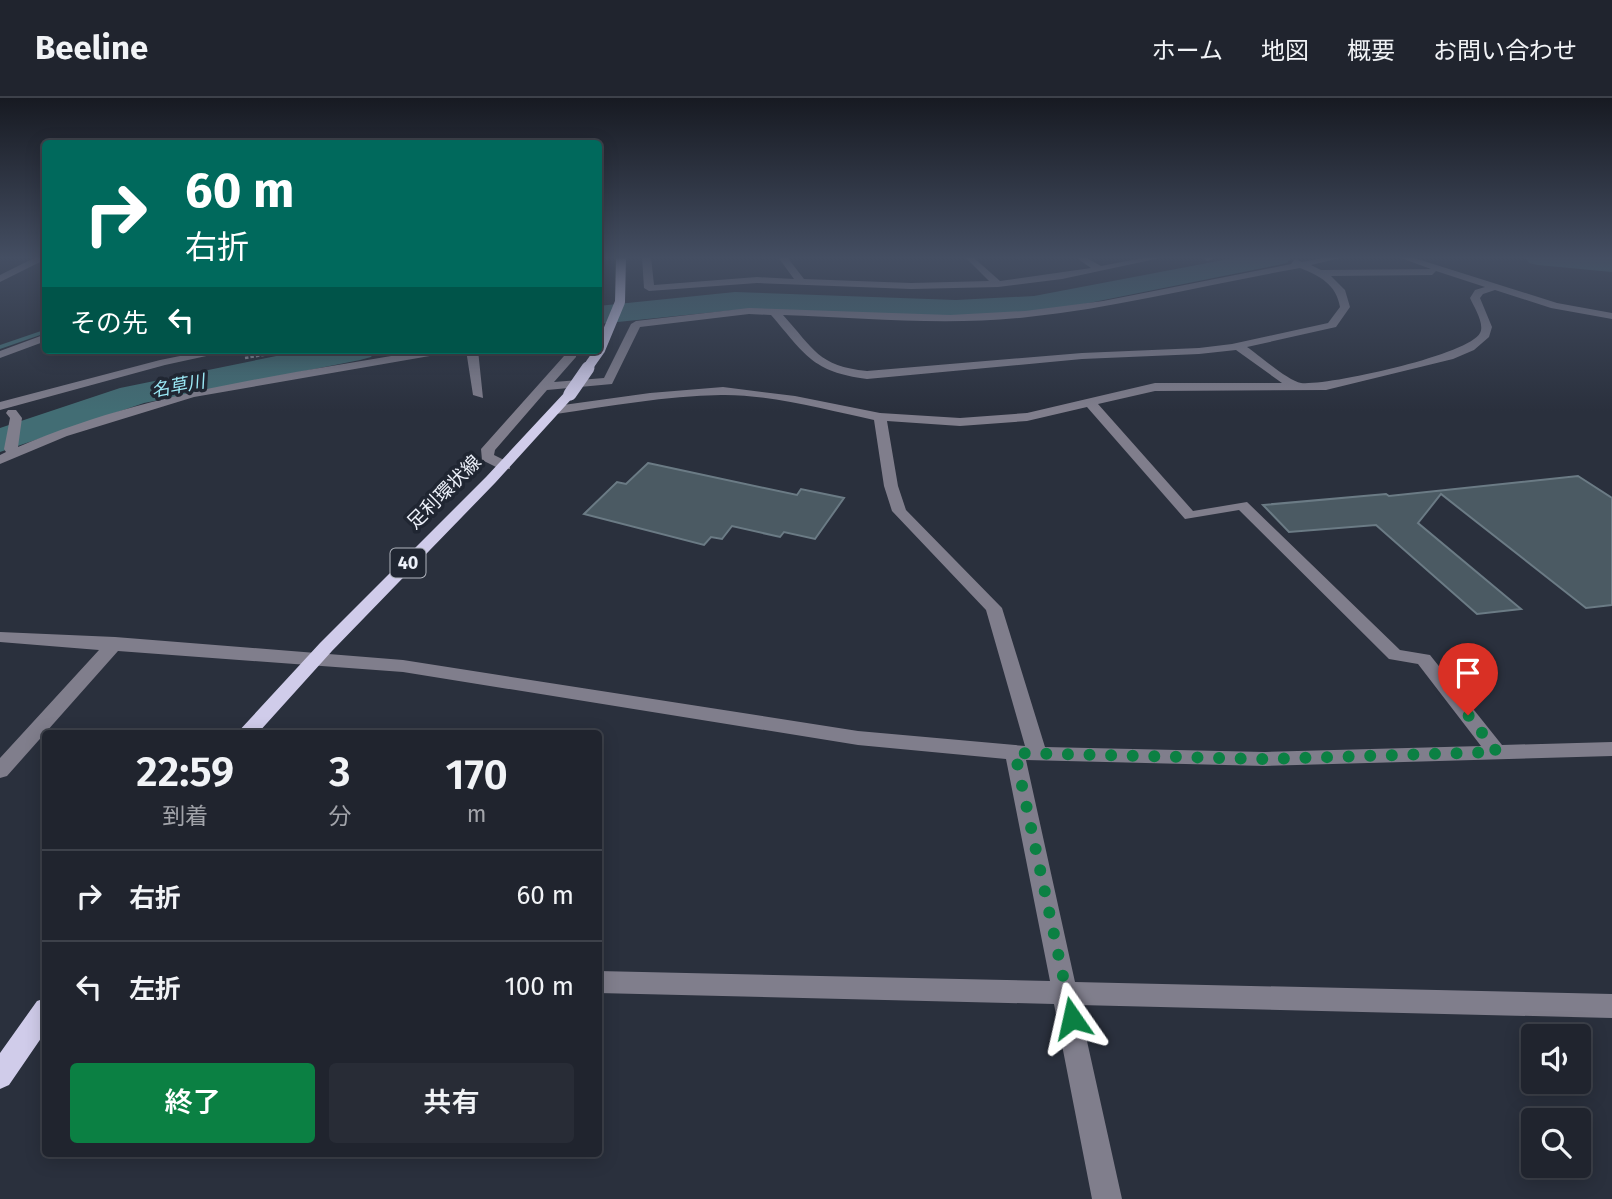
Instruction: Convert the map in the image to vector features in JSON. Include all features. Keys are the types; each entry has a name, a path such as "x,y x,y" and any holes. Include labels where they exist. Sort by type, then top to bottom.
{"main road":[{"name":"足利環状線","path":"602,346 617,308"},
{"name":"足利環状線","path":"250,730 316,657 505,466 570,394 598,354"},
{"path":"0,1076 42,1015"}],"street":[{"path":"547,386 608,381 636,324 723,313 950,317 1025,314 1069,308"},
{"path":"774,312 820,363 854,374 930,371 1082,356 1176,353 1238,346 1332,326 1344,308"},
{"path":"556,410 649,397 723,391 795,400 880,417 973,421 1027,417 1122,392 1155,387 1326,386 1449,357 1470,348 1484,337 1487,327 1479,308"},
{"path":"1569,308 1612,316"},
{"path":"0,355 42,339"},
{"path":"1238,346 1296,387"},
{"path":"12,451 9,416 136,373 143,367 149,354"},
{"path":"0,406 143,367 208,354"},
{"path":"0,460 12,451 62,433 213,389 423,354"},
{"path":"473,354 479,395"},
{"path":"505,466 487,457 488,449 547,386 570,354"},
{"path":"1090,402 1190,516 1242,505 1395,655 1424,659 1497,752"},
{"path":"880,417 891,486 899,511 994,608 1026,752 1067,992 1107,1199"},
{"path":"0,637 316,657 403,666 858,738 1026,752 1265,759 1612,749"},
{"path":"0,771 115,643"},
{"path":"602,982 1612,1006"}],"building":[{"path":"648,463 797,495 801,489 844,498 815,539 784,532 780,537 732,526 722,539 711,537 704,545 584,514 617,482 626,484"},
{"path":"1578,476 1612,498 1612,605 1586,608 1441,494 1418,523 1521,609 1477,614 1376,525 1289,532 1263,505 1386,494 1389,496"}],"waterway":[{"name":"名草川","path":"602,315 663,308"},
{"name":"名草川","path":"939,308 968,308"},
{"path":"0,347 42,332"},
{"name":"名草川","path":"0,441 132,395 186,382 338,354"}],"route":[{"path":"1072,1018 1015,753 1265,759 1497,752 1468,715"}]}
